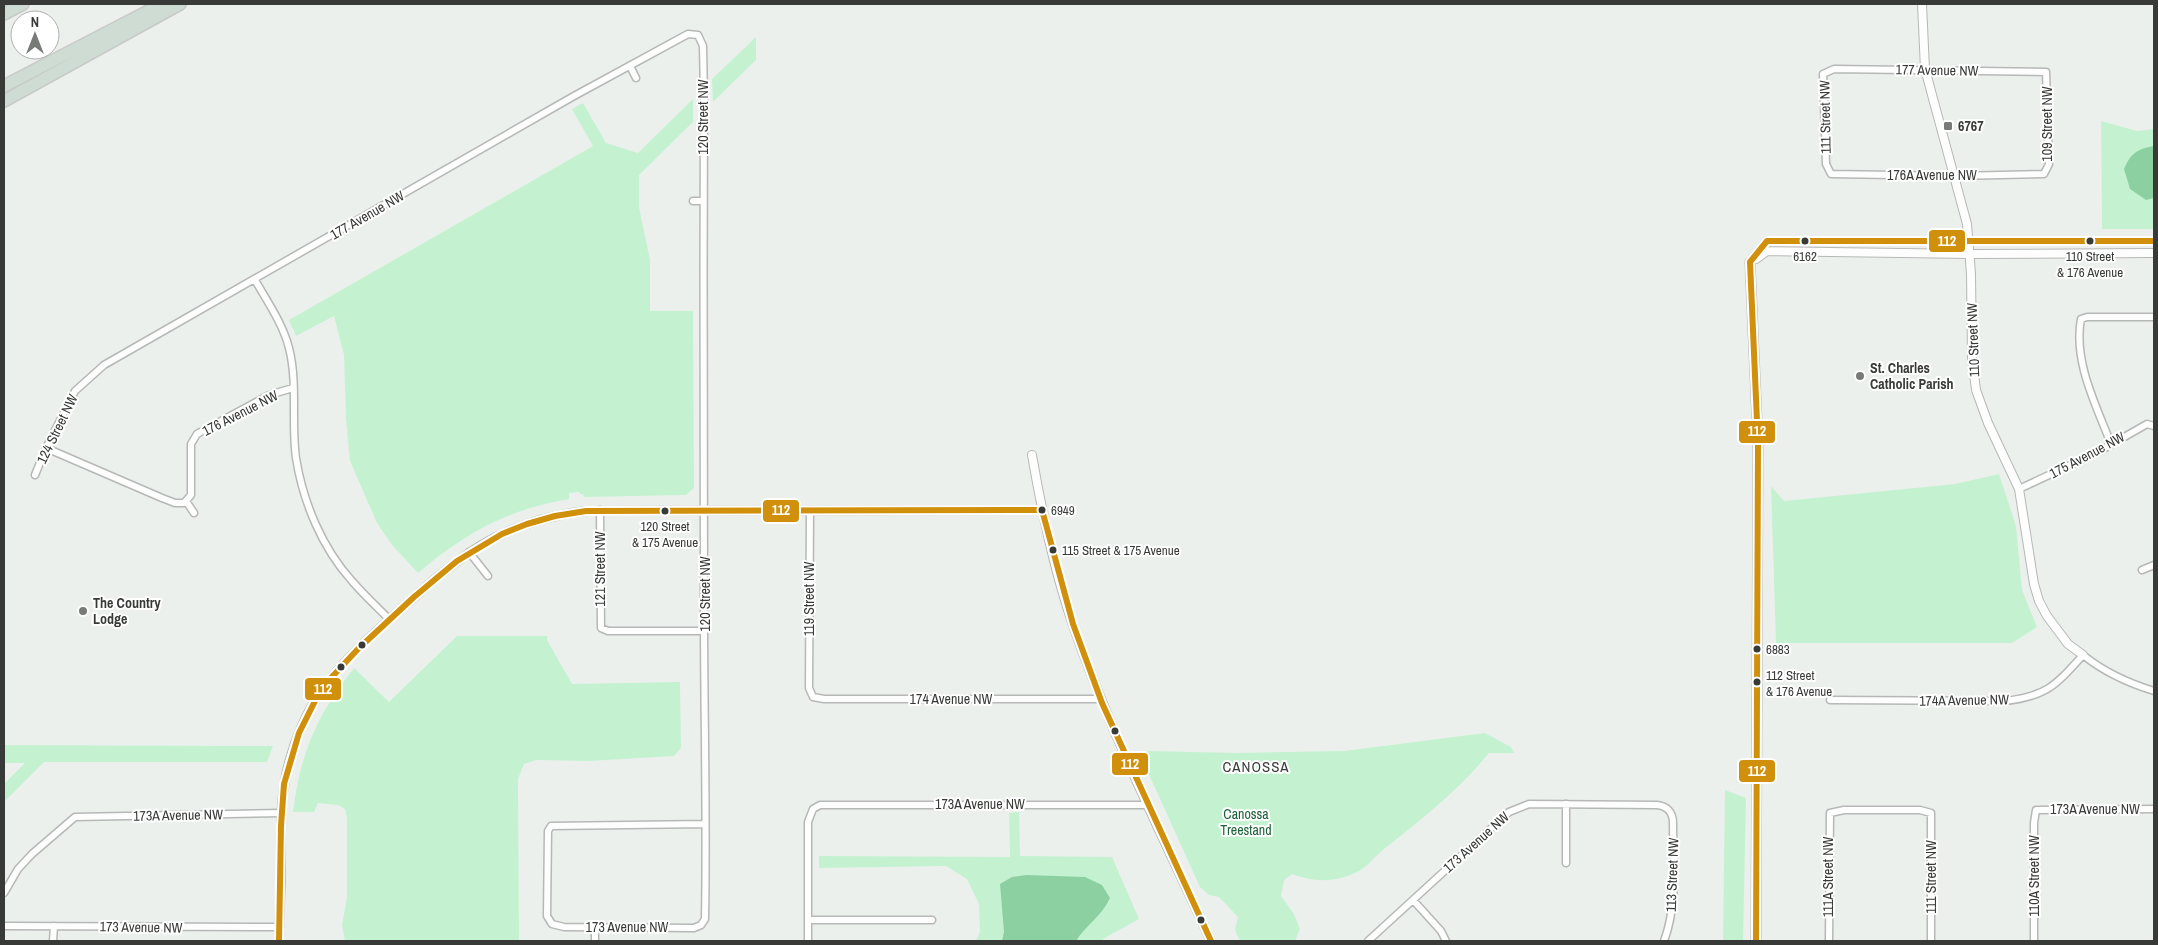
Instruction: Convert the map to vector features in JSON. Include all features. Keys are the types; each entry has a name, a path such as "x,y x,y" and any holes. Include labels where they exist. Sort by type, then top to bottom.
{"highway":[{"path":"4,14 23,4"},
{"path":"4,86 162,4"},
{"path":"4,101 180,4"}],"main road":[{"path":"1750,262 1758,444 1756,941"}],"street":[{"name":"110 Street NW","path":"1922,4 1925,70 1956,176 1970,241 1972,358 1976,390 1988,424 2020,489 2034,584 2039,601 2047,616 2068,644 2083,655"},
{"name":"177 Avenue NW","path":"104,365 630,66 688,34 698,35"},
{"name":"120 Street NW","path":"698,35 703,46 705,510 705,919 701,925"},
{"path":"630,66 636,78"},
{"name":"177 Avenue NW","path":"1829,71 1834,69 2046,72"},
{"name":"111 Street NW","path":"1826,164 1823,74 1829,71"},
{"name":"109 Street NW","path":"2044,174 2049,164 2046,72"},
{"name":"176A Avenue NW","path":"1826,164 1831,174 1956,176 2044,174"},
{"path":"693,201 703,201"},
{"path":"1750,262 1767,241 2154,241"},
{"path":"1750,262 1767,251 1971,254 2154,253"},
{"path":"255,280 281,326 289,346 296,458 311,512 326,543 344,571 389,619"},
{"path":"2111,444 2085,374 2079,330 2081,319 2087,317 2154,317"},
{"name":"124 Street NW","path":"35,475 46,448 75,391 104,365"},
{"name":"176 Avenue NW","path":"186,501 191,495 191,444 198,434 269,395 293,388"},
{"name":"175 Avenue NW","path":"2020,489 2098,452 2147,424 2154,426"},
{"path":"46,448 175,503 184,503 186,501 194,513"},
{"path":"1032,456 1042,510 1073,624 1100,699 1212,941"},
{"path":"279,941 281,813 287,768 306,716 342,663 389,619 432,580 469,552 504,532 539,519 561,514 600,510 1042,510"},
{"name":"121 Street NW","path":"600,510 601,628 608,631 704,631"},
{"name":"119 Street NW","path":"808,688 810,510"},
{"path":"469,552 488,576"},
{"path":"2142,570 2154,565"},
{"path":"2083,655 2098,667 2154,691"},
{"name":"174A Avenue NW","path":"1830,700 2004,701 2028,698 2044,692 2060,681 2083,655"},
{"name":"174 Avenue NW","path":"808,688 813,697 824,699 1100,699"},
{"name":"173 Avenue NW","path":"1368,941 1509,812 1528,804 1657,805 1668,809"},
{"path":"1566,804 1566,862"},
{"name":"173A Avenue NW","path":"809,920 808,822 813,809 820,805 1148,805"},
{"name":"113 Street NW","path":"1664,941 1670,919 1673,896 1673,819 1668,809"},
{"name":"173A Avenue NW","path":"2036,810 2154,809"},
{"name":"111 Street NW","path":"1830,813 1844,810 1920,810 1931,813 1931,941"},
{"name":"110A Street NW","path":"2034,941 2034,823 2036,810"},
{"name":"173A Avenue NW","path":"4,893 18,869 32,854 75,817 281,813"},
{"name":"111A Street NW","path":"1829,941 1830,813"},
{"name":"173 Avenue NW","path":"701,925 694,928 564,927 552,924 547,912 548,830 551,826 705,824"},
{"path":"1413,900 1441,931 1446,941"},
{"path":"808,941 809,920 932,920"},
{"name":"173 Avenue NW","path":"4,926 279,927"},
{"path":"53,941 54,926"},
{"path":"595,927 595,941"}],"green space":[{"path":"756,37 756,60 713,102 712,79"},
{"path":"693,99 693,122 639,175 639,207 650,260 650,311 693,311 694,488 686,495 584,497 579,492 569,493 569,499 526,509 488,525 452,546 418,573 392,545 377,523 350,461 346,419 344,355 334,316 296,336 289,320 593,146 572,109 583,103 606,143 638,153"},
{"path":"2101,121 2137,131 2154,129 2154,229 2102,229"},
{"path":"1999,474 2016,526 2022,590 2037,627 2012,643 1776,643 1771,486 1784,501 1955,484"},
{"path":"457,636 547,636 547,640 572,684 680,682 681,748 674,756 589,761 536,760 524,764 518,779 519,941 345,941 342,925 347,897 347,819 345,809 338,805 318,803 314,812 293,812 300,772 312,736 320,718 354,668 389,702"},
{"name":"Canossa Treestand","path":"1485,733 1511,747 1514,753 1489,753 1452,792 1363,869 1331,880 1308,879 1292,874 1284,880 1281,896 1294,914 1300,929 1295,941 1240,941 1235,930 1238,917 1219,897 1209,895 1200,887 1142,759 1148,751 1235,753 1344,751"},
{"path":"4,745 273,746 267,762 44,762 4,802 4,784 25,763 4,763"},
{"path":"1725,790 1746,798 1743,941 1723,941"},
{"path":"1019,812 1020,856 1112,857 1139,919 1103,939 1103,941 976,941 980,932 979,904 967,879 946,866 819,868 819,856 1010,857 1009,813"}],"shaded area":[{"path":"2154,146 2154,198 2146,200 2130,189 2124,169 2129,159 2135,153"},
{"path":"1026,875 1085,877 1102,885 1110,898 1103,910 1076,941 1002,941 1004,932 1000,884 1012,877"}],"transit line":[{"name":"112","path":"1750,262 1767,241 2154,241"},
{"name":"112","path":"1750,262 1758,444 1756,941"},
{"name":"112","path":"1042,510 1073,624 1102,703 1211,941"},
{"name":"112","path":"279,941 281,826 284,784 299,733 318,695 358,649 414,597 457,561 502,534 555,516 586,511 1042,510"}],"place":[{"name":"6767","path":"1948,126"},
{"name":"6162","path":"1805,241"},
{"name":"110 Street & 176 Avenue","path":"2090,241"},
{"name":"St. Charles Catholic Parish","path":"1860,376"},
{"name":"6949","path":"1042,510"},
{"name":"120 Street & 175 Avenue","path":"665,511"},
{"name":"115 Street & 175 Avenue","path":"1053,550"},
{"name":"The Country Lodge","path":"83,611"},
{"name":"6883","path":"1757,649"},
{"name":"112 Street & 176 Avenue","path":"1757,682"}],"district":[{"name":"CANOSSA","path":"1256,766"}]}
